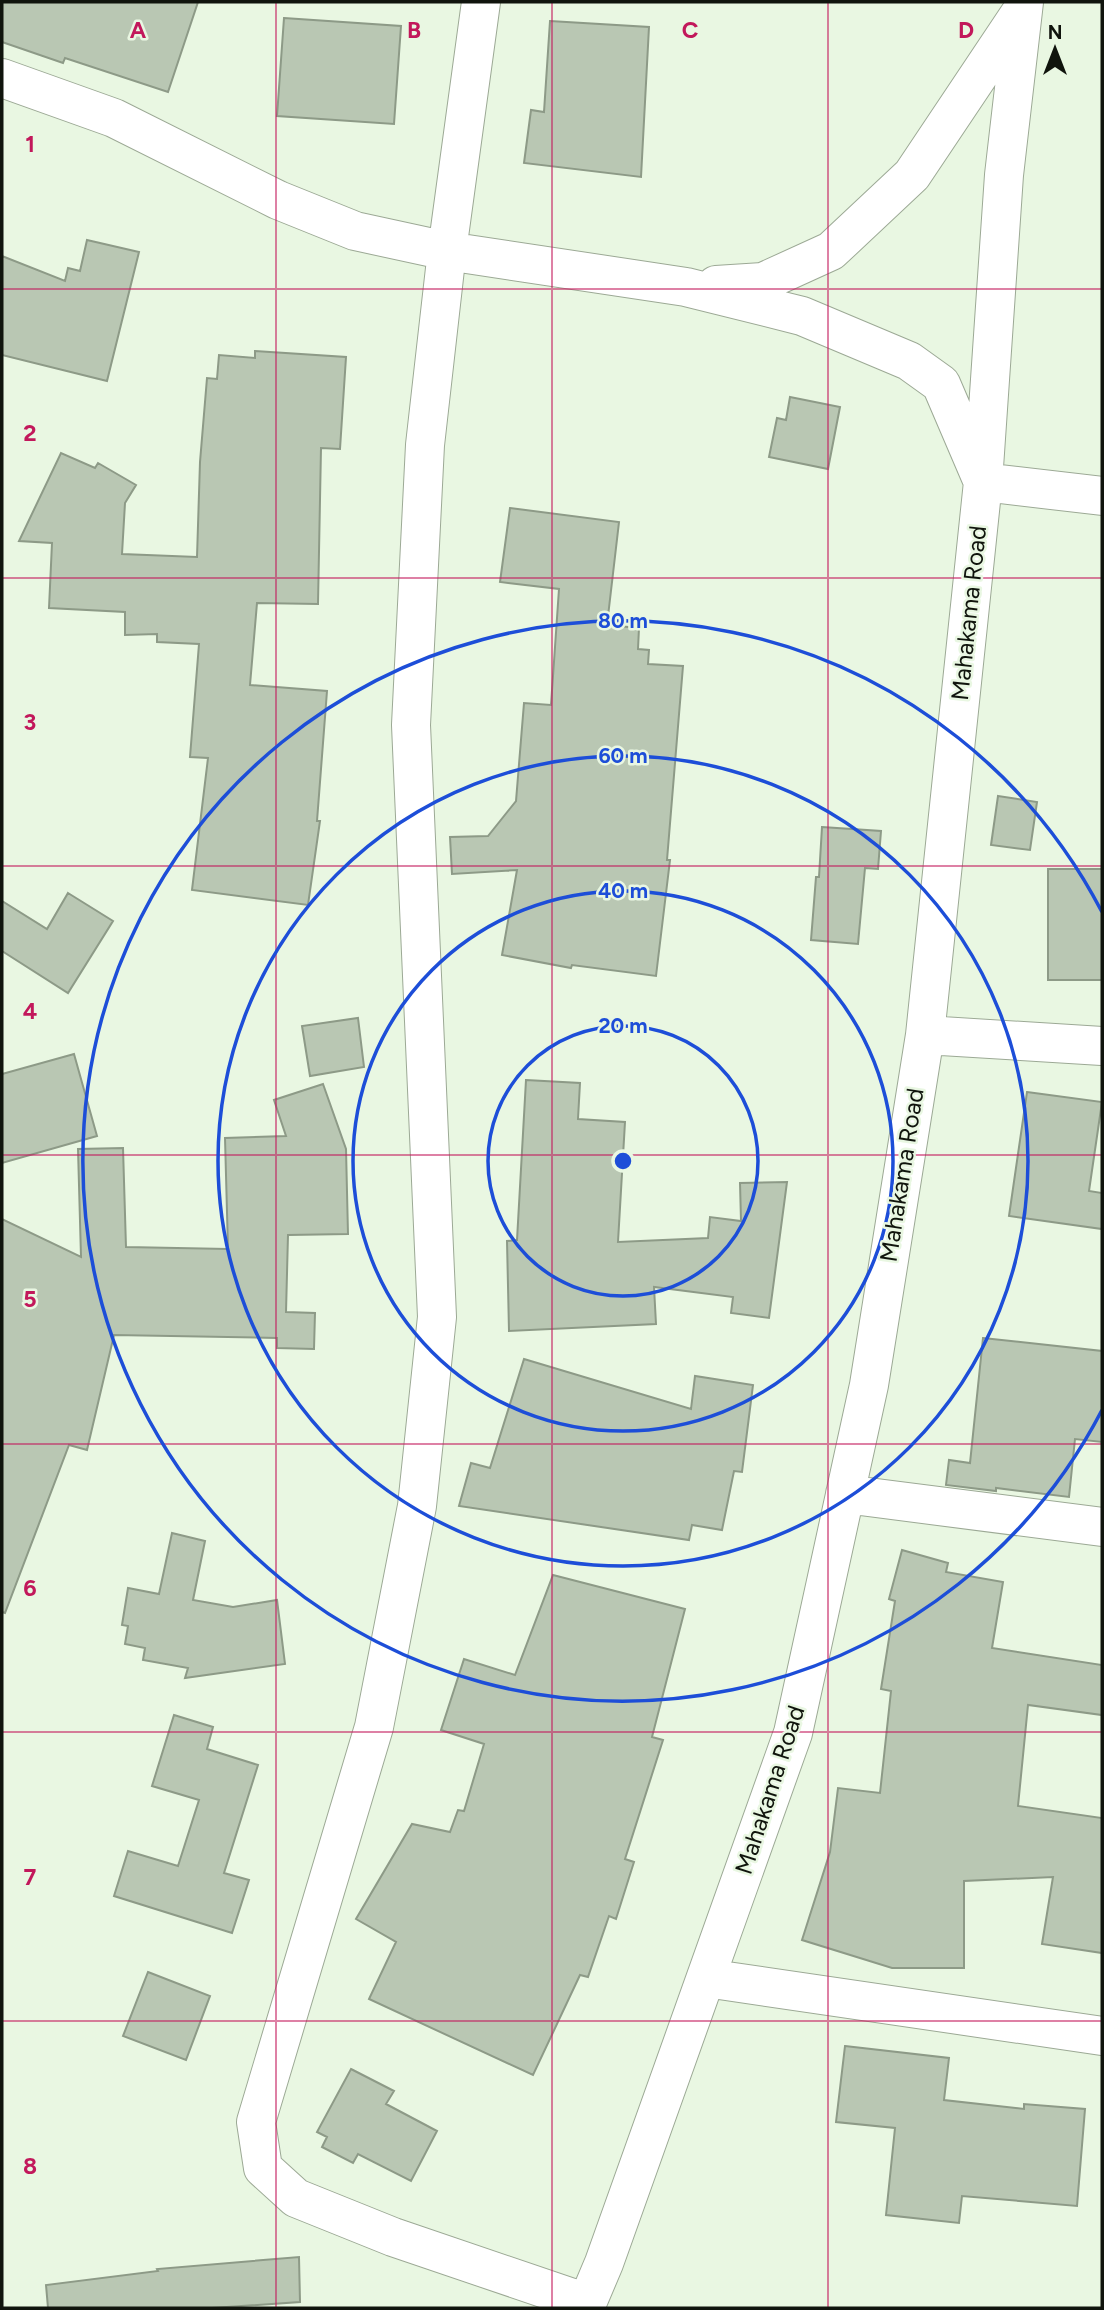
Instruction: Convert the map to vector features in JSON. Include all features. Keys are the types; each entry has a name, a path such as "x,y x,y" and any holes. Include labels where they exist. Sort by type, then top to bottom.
{"street":[{"path":"481,2 447,251 425,445 411,725 437,1317 417,1506 374,1727 256,2122 263,2168 296,2198 393,2237 586,2306"},
{"path":"686,287 763,282 831,251 912,175 1024,5"},
{"name":"Mahakama Road","path":"586,2306 604,2263 793,1733 869,1385 925,1035 983,482 1004,175 1024,5"},
{"path":"2,78 114,118 278,201 355,231 447,251 686,287 802,316 909,361 941,384 983,482 1102,496"},
{"path":"925,1035 1102,1046"},
{"path":"845,1494 1102,1527"},
{"path":"706,1978 1102,2036"}],"building":[{"path":"2,2 198,2 168,92 65,58 63,63 2,42"},
{"path":"284,18 401,26 394,124 277,116"},
{"path":"550,21 649,27 641,177 524,163 531,110 544,112"},
{"path":"87,240 139,252 107,381 2,355 2,256 65,281 68,268 80,271"},
{"path":"255,351 346,357 340,449 321,448 318,604 257,603 250,685 327,691 317,821 320,821 308,905 192,890 208,758 190,757 199,644 157,642 157,634 125,635 125,612 49,608 52,543 19,541 61,453 95,468 98,463 136,485 125,503 122,554 197,557 200,462 207,378 217,379 219,355 255,358"},
{"path":"790,397 840,407 828,469 769,457 777,418 786,420"},
{"path":"510,508 619,522 607,625 639,628 638,649 649,650 648,664 683,666 667,860 670,860 656,976 572,965 571,968 502,955 517,870 452,874 450,837 488,836 516,801 524,703 551,705 559,589 500,582"},
{"path":"998,796 1037,802 1030,850 991,845"},
{"path":"822,827 881,831 878,869 865,868 858,944 811,940"},
{"path":"1048,869 1102,869 1102,980 1048,980"},
{"path":"68,893 113,921 68,993 2,951 2,901 47,929"},
{"path":"358,1018 364,1067 310,1076 302,1026"},
{"path":"74,1054 97,1136 2,1163 2,1074"},
{"path":"526,1080 580,1083 578,1119 625,1122 618,1242 708,1238 710,1217 741,1221 740,1183 787,1182 769,1318 731,1313 733,1297 654,1287 656,1324 509,1331 507,1241 517,1240"},
{"path":"323,1084 346,1149 348,1234 288,1235 286,1312 315,1313 314,1349 277,1348 277,1338 114,1335 87,1450 69,1445 5,1613 2,1612 2,1219 81,1257 78,1149 123,1148 126,1247 228,1249 225,1138 286,1136 274,1100"},
{"path":"1027,1092 1102,1102 1089,1191 1102,1193 1102,1229 1009,1216"},
{"path":"983,1338 1102,1351 1102,1442 1075,1439 1069,1497 946,1485 949,1460 970,1463"},
{"path":"524,1359 691,1409 695,1376 753,1385 742,1472 734,1471 722,1530 692,1525 689,1540 459,1506 471,1463 490,1468"},
{"path":"172,1533 205,1541 193,1600 233,1607 277,1600 285,1664 185,1678 188,1668 143,1660 145,1648 125,1644 128,1626 122,1625 128,1588 159,1594"},
{"path":"902,1550 948,1563 946,1572 1003,1582 992,1648 1102,1665 1102,1715 1028,1705 1018,1806 1102,1818 1102,1953 1042,1944 1053,1877 964,1881 964,1968 892,1968 802,1940 830,1852 838,1788 880,1793 891,1691 881,1689 895,1601 889,1599"},
{"path":"553,1575 685,1609 652,1737 663,1740 625,1859 634,1862 616,1919 609,1916 588,1977 580,1975 533,2075 369,1999 396,1942 356,1919 412,1824 450,1832 458,1810 464,1811 484,1744 441,1730 464,1659 515,1675"},
{"path":"174,1715 213,1727 207,1749 258,1765 224,1873 249,1880 232,1933 114,1896 128,1851 178,1866 199,1800 152,1786"},
{"path":"148,1972 210,1996 186,2060 123,2036"},
{"path":"845,2046 949,2058 944,2100 1024,2109 1024,2104 1085,2109 1077,2206 962,2196 959,2223 886,2215 895,2128 836,2122"},
{"path":"351,2069 394,2091 386,2104 437,2131 411,2181 358,2154 353,2163 322,2147 327,2137 317,2132"},
{"path":"299,2257 300,2302 212,2308 48,2308 46,2285 158,2271 157,2269"}]}
